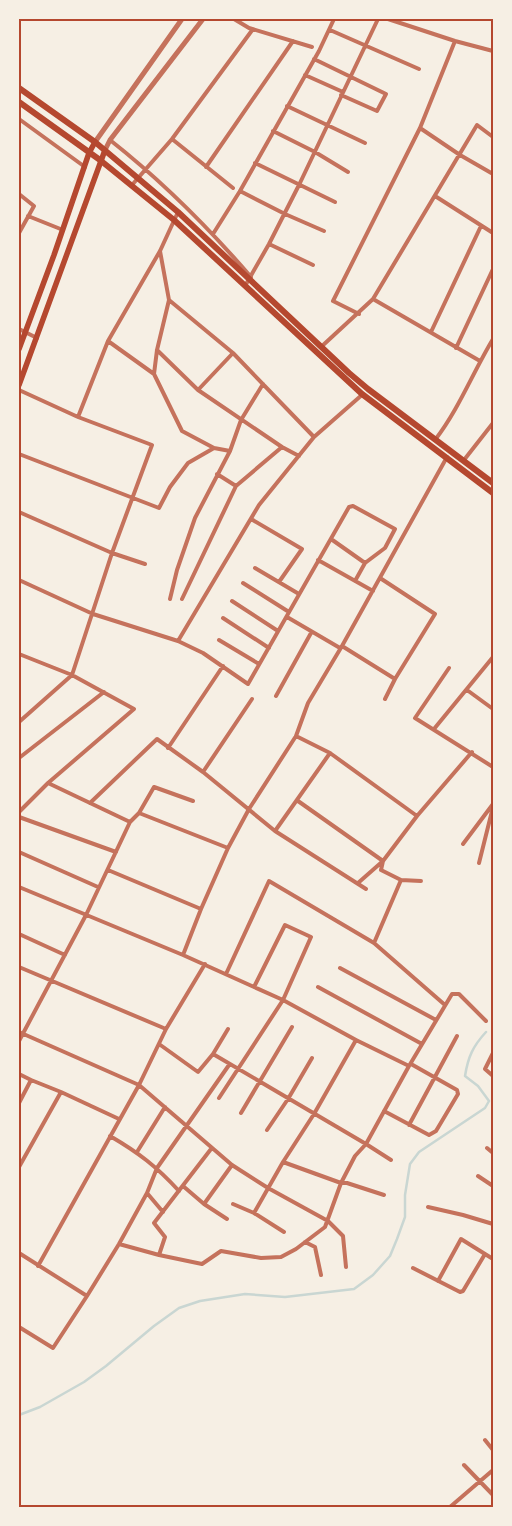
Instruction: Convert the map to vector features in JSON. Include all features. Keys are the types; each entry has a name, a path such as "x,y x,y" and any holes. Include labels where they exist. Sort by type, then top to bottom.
{"main road":[{"path":"19,88 95,142 178,212 368,389 493,483"},
{"path":"19,102 100,160 174,220 362,394 493,493"},
{"path":"19,349 89,153 95,142"},
{"path":"19,385 105,150"},
{"path":"48,270 59,274"}],"street":[{"path":"95,142 182,19"},
{"path":"105,150 110,140 203,19"},
{"path":"234,19 253,29 312,46"},
{"path":"213,234 314,60 334,19"},
{"path":"245,286 299,185 378,19"},
{"path":"388,19 455,42 493,51"},
{"path":"132,186 172,139 253,29"},
{"path":"330,30 419,70"},
{"path":"206,167 293,40"},
{"path":"359,314 334,301 420,128 455,42"},
{"path":"305,75 377,111 386,94 314,60"},
{"path":"287,106 365,143"},
{"path":"19,119 85,167"},
{"path":"315,352 359,314 373,299 477,125 493,137"},
{"path":"420,128 460,155 493,174"},
{"path":"273,131 315,152 348,172"},
{"path":"172,139 233,188"},
{"path":"110,140 146,169 213,234 250,278"},
{"path":"255,163 335,202"},
{"path":"240,190 284,214 324,231"},
{"path":"19,194 34,206 19,233"},
{"path":"434,196 493,233"},
{"path":"78,417 108,341 160,250 178,212"},
{"path":"28,216 63,230"},
{"path":"431,332 481,226"},
{"path":"268,244 313,265"},
{"path":"154,374 157,350 168,300 160,250"},
{"path":"456,348 493,269"},
{"path":"373,299 480,361"},
{"path":"168,300 233,353 314,437"},
{"path":"19,329 37,338"},
{"path":"436,440 450,421 493,339"},
{"path":"108,341 154,374 182,432 214,448 230,451"},
{"path":"157,350 198,390 298,456"},
{"path":"198,390 233,353"},
{"path":"170,600 191,528 230,451 241,420 264,384"},
{"path":"178,641 259,505 314,437 368,389"},
{"path":"19,390 78,417 152,445 112,553 72,675 19,722"},
{"path":"464,460 493,424"},
{"path":"182,599 236,486 282,447"},
{"path":"19,454 159,508 170,487 188,464 214,448"},
{"path":"183,955 228,848 249,809 296,736 308,703 452,452"},
{"path":"217,474 236,486"},
{"path":"19,580 93,614 178,641 203,653 248,684 348,507 353,506 404,534"},
{"path":"19,512 112,553 145,564"},
{"path":"251,519 302,549 279,582"},
{"path":"355,580 365,563 385,548 395,529"},
{"path":"331,539 365,563"},
{"path":"318,560 373,592"},
{"path":"255,568 299,594"},
{"path":"380,578 434,614 395,678 385,699"},
{"path":"243,583 289,612"},
{"path":"232,602 278,631"},
{"path":"287,617 312,633 341,647 395,678"},
{"path":"223,618 269,648"},
{"path":"276,696 312,633"},
{"path":"218,640 260,664"},
{"path":"19,654 72,675 134,709 48,783 19,812"},
{"path":"434,729 493,657"},
{"path":"168,748 223,666"},
{"path":"449,668 415,718 472,752 493,767"},
{"path":"467,690 493,709"},
{"path":"19,758 104,692"},
{"path":"203,772 252,699"},
{"path":"19,716 24,718"},
{"path":"296,736 330,753 417,816"},
{"path":"90,803 157,739 203,772 275,831 366,888"},
{"path":"358,883 383,861 417,816 472,752"},
{"path":"275,831 298,801 330,753"},
{"path":"48,783 130,822"},
{"path":"19,1041 21,1033 86,915 130,822 139,813 154,787 193,801"},
{"path":"298,801 383,861"},
{"path":"463,844 493,806"},
{"path":"479,863 493,806"},
{"path":"139,813 228,848"},
{"path":"19,817 116,852"},
{"path":"19,852 98,887"},
{"path":"383,861 381,870 401,880 421,881"},
{"path":"108,870 201,909"},
{"path":"374,943 401,880"},
{"path":"226,974 269,881 374,943 445,1004"},
{"path":"19,887 205,964 283,1000 356,1040 410,1065 457,1090 458,1094 436,1131 432,1134 426,1135 384,1111"},
{"path":"219,1098 283,1000 311,937 284,925 254,987"},
{"path":"19,934 64,955"},
{"path":"38,1266 139,1085 166,1029 205,964"},
{"path":"19,967 166,1029"},
{"path":"340,968 436,1020"},
{"path":"318,987 422,1044"},
{"path":"119,1244 202,1264 221,1251 261,1258 281,1256 296,1250 325,1227 340,1183 355,1156 366,1144 452,994 459,994 486,1021"},
{"path":"241,1113 292,1027"},
{"path":"159,1044 198,1072 228,1029"},
{"path":"21,1033 139,1085 211,1149 232,1165 268,1188 328,1221 343,1236 346,1267"},
{"path":"409,1126 457,1036"},
{"path":"254,1214 356,1040"},
{"path":"493,1053 485,1069 493,1076"},
{"path":"212,1054 391,1160"},
{"path":"267,1130 312,1058"},
{"path":"19,1327 52,1348 88,1296 119,1244 147,1193 157,1168 229,1064"},
{"path":"19,1074 119,1119"},
{"path":"19,1103 31,1080"},
{"path":"19,1167 61,1092"},
{"path":"137,1152 165,1107"},
{"path":"110,1136 137,1152 157,1168 180,1191"},
{"path":"487,1148 493,1152"},
{"path":"159,1255 165,1237 154,1222 211,1149"},
{"path":"283,1162 340,1183 347,1183 384,1195"},
{"path":"204,1204 232,1165"},
{"path":"478,1176 493,1186"},
{"path":"182,1186 226,1219"},
{"path":"147,1193 163,1212"},
{"path":"234,1204 284,1232"},
{"path":"428,1207 493,1224"},
{"path":"438,1281 461,1239 493,1259"},
{"path":"304,1242 315,1247 321,1274"},
{"path":"19,1253 88,1296"},
{"path":"413,1268 463,1292 484,1254"},
{"path":"485,1440 493,1450"},
{"path":"464,1465 493,1495"},
{"path":"450,1507 493,1470"}],"waterway":[{"path":"19,1415 40,1407 84,1382 179,1308 200,1301 245,1294 285,1297 354,1289 373,1275 390,1256 405,1217 405,1195 410,1164 419,1152 485,1108 489,1101 478,1086 465,1076 472,1052 486,1032"}]}
